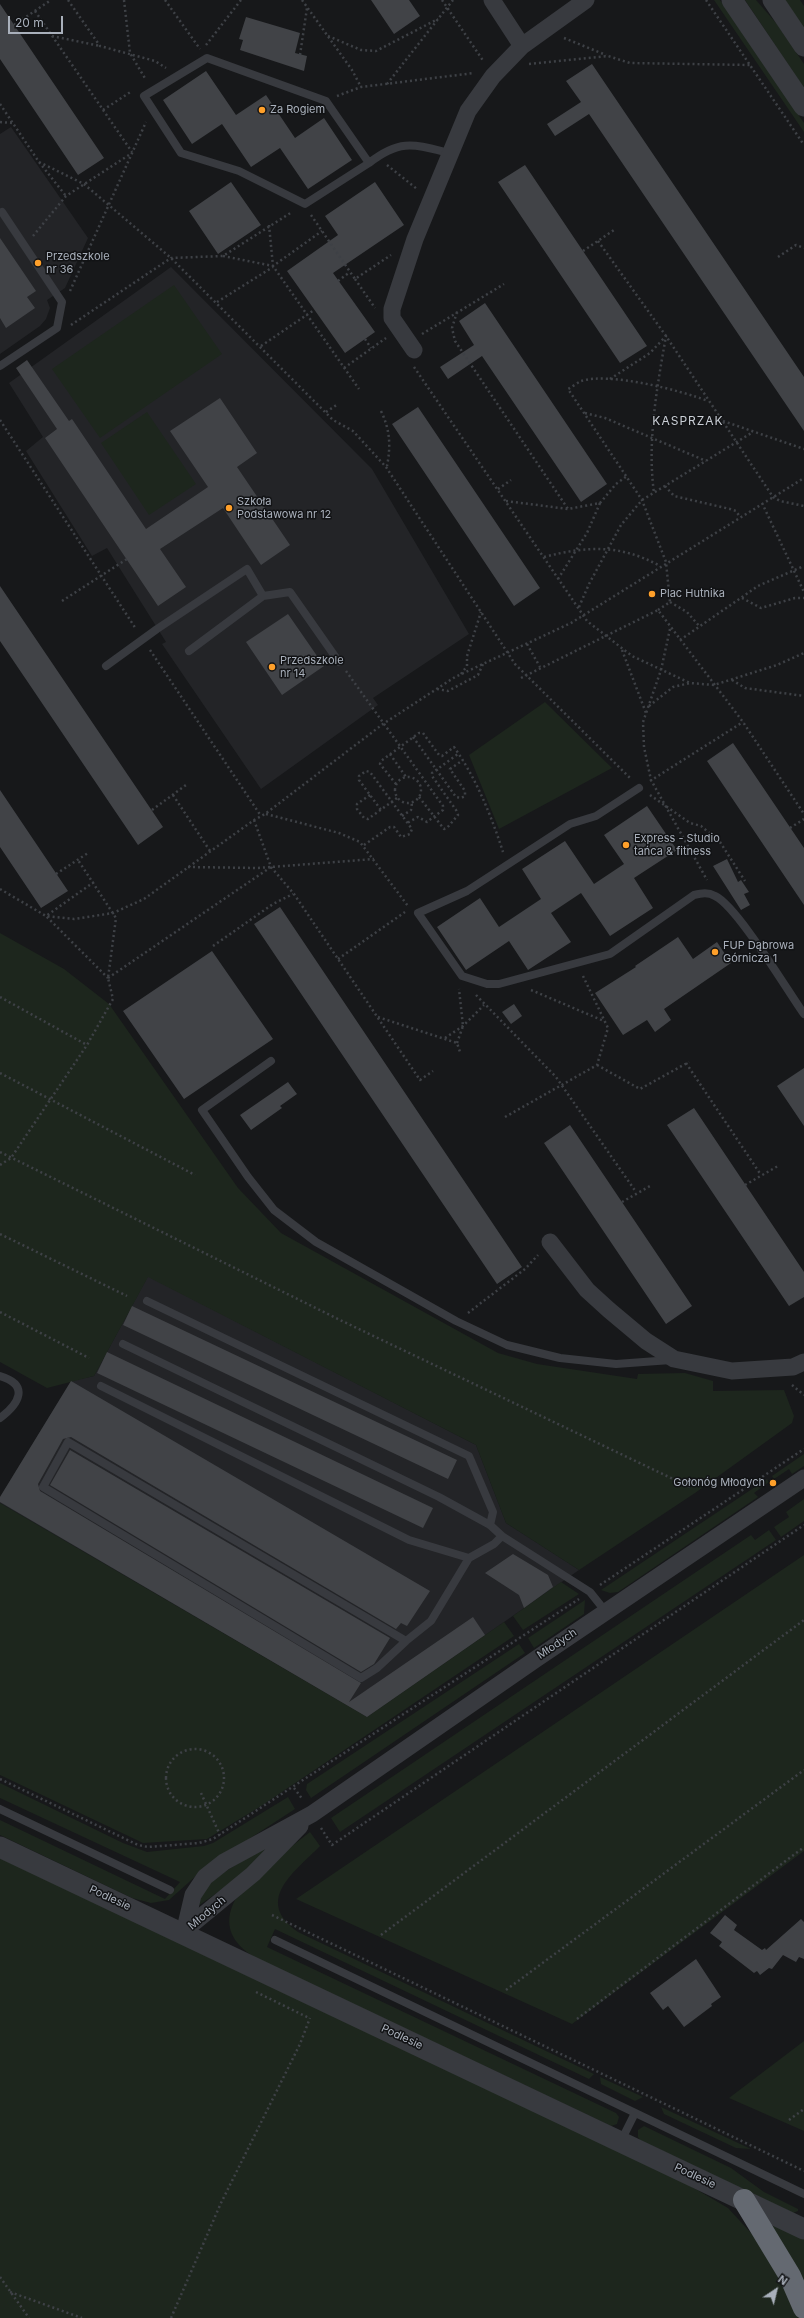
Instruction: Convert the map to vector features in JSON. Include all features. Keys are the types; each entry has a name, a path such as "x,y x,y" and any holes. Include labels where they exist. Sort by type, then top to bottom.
{"highway":[{"path":"744,2200 790,2276 804,2308"}],"street":[{"path":"492,0 522,46"},
{"path":"408,346 392,318 392,309 415,239 449,153 468,111 493,76 522,46 543,29 586,0"},
{"path":"732,0 804,106"},
{"path":"773,0 804,46"},
{"path":"550,1242 588,1290 609,1310 646,1341 674,1359 732,1371 793,1367 804,1362"},
{"name":"Młodych","path":"184,1933 190,1903 205,1877 224,1862 312,1814 804,1478"},
{"name":"Młodych","path":"184,1933 191,1924 253,1874 312,1814"},
{"name":"Podlesie","path":"0,1846 804,2228"}],"lane":[{"path":"369,163 326,100 207,58 144,96 181,153 239,171 305,204 369,163 377,157 400,145 413,145 449,153"},
{"path":"0,366 57,328 62,302 2,212"},
{"path":"106,666 142,639 247,569 263,596"},
{"path":"189,651 263,596 290,592 339,662"},
{"path":"639,788 596,816 570,824 467,891 418,913 462,976 487,984 513,980 610,954 694,895 704,892 716,896 732,909 804,1014"},
{"path":"271,1061 202,1110 248,1177 274,1210 316,1242 456,1321 507,1345 560,1358 616,1364 674,1359"},
{"path":"146,1301 469,1456 493,1512 490,1525"},
{"path":"123,1344 439,1497 490,1525 502,1536 590,1592 606,1612"},
{"path":"0,1376 12,1381 18,1387 19,1394 13,1408 0,1418"},
{"path":"101,1386 409,1540 469,1558"},
{"path":"406,1640 68,1442 43,1487 361,1678 377,1668 406,1640 431,1621 469,1558 494,1544 502,1536"},
{"path":"0,1809 170,1890"},
{"path":"275,1940 804,2194"},
{"path":"621,2142 635,2113"}],"path":[{"path":"14,25 51,0"},
{"path":"68,0 100,46"},
{"path":"124,0 130,53 153,90"},
{"path":"165,0 202,52 241,0"},
{"path":"302,0 352,70 361,87"},
{"path":"442,0 493,76"},
{"path":"387,84 453,0"},
{"path":"706,0 804,145"},
{"path":"300,55 307,7"},
{"path":"35,11 132,152"},
{"path":"328,36 361,50 376,51 438,19"},
{"path":"543,29 608,56 630,63 750,65"},
{"path":"52,36 130,53 155,61 177,75"},
{"path":"525,65 608,56"},
{"path":"326,100 361,87 473,73 493,76"},
{"path":"141,85 147,81"},
{"path":"103,110 134,89"},
{"path":"0,104 39,162 66,196"},
{"path":"68,293 152,109"},
{"path":"0,122 13,123"},
{"path":"25,246 66,196 125,155 132,152"},
{"path":"377,157 430,200"},
{"path":"39,162 84,184 109,204 171,258 217,302 333,420 353,431 386,467 507,653 525,675 639,788 690,823 701,826 720,842 745,881"},
{"path":"223,256 269,225 305,204"},
{"path":"316,223 376,310"},
{"path":"269,225 273,266 359,389"},
{"path":"583,251 614,230"},
{"path":"217,302 273,266 322,231"},
{"path":"355,279 415,239"},
{"path":"598,241 666,336 773,497 780,501 804,506"},
{"path":"778,257 796,245 804,248"},
{"path":"57,328 69,327 171,258 223,256 273,266"},
{"path":"338,280 350,272"},
{"path":"344,368 371,348 408,346 457,312 504,284"},
{"path":"261,346 314,310"},
{"path":"457,312 452,328 455,342 568,509"},
{"path":"609,379 650,353 666,336"},
{"path":"654,493 652,478 653,439 658,385 666,336"},
{"path":"365,339 371,348"},
{"path":"408,346 498,489 587,622 622,650 661,670 690,682 714,685 777,666 804,653"},
{"path":"670,602 666,562 642,500 568,389 581,381 609,379 658,385 708,401"},
{"path":"326,412 338,404"},
{"path":"381,410 387,424 391,446 386,467"},
{"path":"584,413 605,418 706,461"},
{"path":"0,420 142,639 261,816"},
{"path":"722,421 804,449"},
{"path":"578,607 621,525 642,500 754,432"},
{"path":"558,579 587,533 600,503 616,484 626,476"},
{"path":"46,916 74,919 113,913 144,898 254,820 265,814 383,724 437,689 460,675 571,623 666,562 804,478"},
{"path":"498,489 511,480"},
{"path":"665,486 674,496 730,509 736,511 740,517"},
{"path":"506,501 568,509 600,503"},
{"path":"762,503 804,592"},
{"path":"544,557 575,550 608,548 640,556 660,566"},
{"path":"62,601 127,559"},
{"path":"680,640 768,580 785,575 804,566"},
{"path":"742,598 761,608 795,598 804,598"},
{"path":"521,678 540,667 658,610 670,602"},
{"path":"670,602 687,612 700,627"},
{"path":"658,610 670,628 743,722 804,814"},
{"path":"460,675 467,666 467,656 481,612"},
{"path":"670,628 661,670 646,712 642,730 650,780 716,896"},
{"path":"527,644 540,667"},
{"path":"622,650 646,712"},
{"path":"339,662 444,806 443,810 427,822 414,818 407,823"},
{"path":"437,689 448,691 478,675 483,664"},
{"path":"732,680 745,688 804,696"},
{"path":"648,706 674,687 690,682"},
{"path":"639,788 743,722"},
{"path":"397,798 396,784 380,764 381,761 419,732 423,733 439,756 442,756 454,747 468,767 496,831 507,866"},
{"path":"412,738 456,797 461,798 465,796 465,791 450,769 463,760"},
{"path":"390,754 406,777"},
{"path":"419,797 441,826 447,828 458,815 432,776 436,770 459,754"},
{"path":"364,845 390,827 394,827 401,837 406,837 412,830 370,772 366,771 359,776 359,780 381,810"},
{"path":"396,784 400,779 411,777 419,783 421,787 419,797 412,803 406,803 397,798"},
{"path":"419,783 424,779"},
{"path":"152,810 186,785"},
{"path":"173,795 210,851"},
{"path":"370,795 357,804 357,809 364,818 368,819 397,798"},
{"path":"402,816 411,810 412,803"},
{"path":"265,814 339,833 364,845 410,909 338,959"},
{"path":"790,828 804,819"},
{"path":"254,820 271,866 294,894 420,1080 433,1071"},
{"path":"56,874 88,853"},
{"path":"188,866 271,866 374,859"},
{"path":"0,1165 11,1158 87,1045 113,999 108,978 116,918 94,882 78,860"},
{"path":"108,978 271,866"},
{"path":"46,916 94,882"},
{"path":"0,890 46,916 108,978"},
{"path":"214,946 273,904 294,894"},
{"path":"506,1117 597,1065 608,1028 576,962"},
{"path":"460,1052 457,1043 462,1026 459,982 462,976 484,1005 542,1061 588,1121 636,1192"},
{"path":"513,980 536,992 605,1021"},
{"path":"0,997 87,1045"},
{"path":"444,1038 462,1026 484,1005"},
{"path":"377,1017 457,1043"},
{"path":"597,1065 640,1088 688,1062 761,1175"},
{"path":"0,1073 194,1175"},
{"path":"0,1152 340,1320 692,1488"},
{"path":"745,1185 778,1166"},
{"path":"622,1202 636,1192 650,1186"},
{"path":"0,1234 127,1296"},
{"path":"456,1321 525,1269 550,1242"},
{"path":"0,1312 89,1358"},
{"path":"0,1779 143,1847 205,1842 220,1835 294,1788 804,1449"},
{"path":"294,1788 332,1845 804,1525"},
{"path":"381,1935 804,1620"},
{"path":"191,1750 209,1753 221,1767 223,1784 214,1800 206,1805 198,1807 180,1804 168,1790 166,1782 170,1764 183,1752 191,1750"},
{"path":"506,1990 804,1770"},
{"path":"201,1793 220,1835"},
{"path":"577,2018 804,1847"},
{"path":"272,1915 804,2171"},
{"path":"171,2318 221,2203 300,2044 310,2018"},
{"path":"789,2120 804,2110"},
{"path":"0,2277 29,2318"},
{"path":"10,2292 82,2318"}],"shaded area":[{"path":"714,0 720,0 804,123 804,132"},
{"path":"745,0 756,0 777,24 804,64 804,88"},
{"path":"785,0 800,0 804,6 804,29"},
{"name":"Przedszkole nr 36","path":"11,127 88,238 65,288 47,300 50,308 46,319 40,326 0,354 0,134"},
{"name":"Szkoła Podstawowa nr 12","path":"171,267 372,469 469,634 373,698 378,705 261,789 162,644 166,642 107,548 92,556 26,451 43,437 9,383"},
{"path":"174,285 222,354 100,438 52,369"},
{"path":"147,412 196,484 149,515 101,443"},
{"path":"545,702 612,768 499,829 469,755"},
{"path":"0,933 64,969 109,1004 238,1188 281,1233 498,1353 537,1364 637,1379 638,1374 685,1373 713,1381 713,1391 784,1390 794,1416 792,1423 695,1493 579,1570 506,1523 476,1445 148,1277 94,1376 47,1388 0,1362"},
{"path":"148,1276 476,1445 506,1523 579,1570 367,1717 0,1503 0,1497 71,1381 94,1376"},
{"path":"804,1454 804,1466 792,1474 789,1469 774,1479 772,1476"},
{"path":"767,1479 769,1482 754,1493 758,1497 618,1592 610,1593 601,1590"},
{"path":"804,1499 804,1521 781,1537 774,1527 789,1517 786,1512"},
{"path":"0,1503 367,1717 504,1622 514,1636 261,1806 207,1839 143,1843 0,1775"},
{"path":"769,1530 776,1540 340,1832 331,1818 751,1535 755,1540"},
{"path":"804,1555 804,1851 572,2024 296,1899"},
{"path":"561,1582 579,1594 523,1630 513,1616"},
{"path":"585,1600 584,1614 534,1648 528,1638"},
{"path":"519,1644 525,1653 311,1798 306,1790 307,1784"},
{"path":"0,1783 123,1843 147,1852 204,1846 213,1843 288,1797 295,1809 206,1867 169,1900 151,1903 132,1898 0,1835 0,1820 165,1899 180,1882 0,1798"},
{"path":"310,1832 320,1846 290,1876 283,1887 279,1898 279,1909 285,1920 298,1932 594,2074 589,2079 275,1929 267,1947 616,2113 619,2117 617,2124 611,2126 246,1952 231,1933 229,1925 229,1917 235,1900 283,1853"},
{"path":"273,1844 234,1881 198,1906 201,1896 207,1887 217,1878 241,1862"},
{"path":"0,1858 687,2184 728,2208 763,2246 800,2318 0,2318"},
{"path":"804,2041 804,2131 729,2098"},
{"path":"600,2077 643,2097 635,2101 601,2084"},
{"path":"661,2107 751,2149 736,2148 664,2114"},
{"path":"644,2126 731,2168 764,2192 798,2209 798,2211 793,2213 640,2140 638,2137 638,2130"},
{"path":"773,2225 804,2239 804,2289 771,2229"}],"building":[{"path":"371,0 409,0 420,16 394,34"},
{"path":"0,4 104,158 78,175 0,59"},
{"path":"246,17 300,33 295,53 307,56 304,71 240,50 243,40 239,39"},
{"path":"592,64 804,377 804,431 589,114 555,136 547,124 581,102 566,81"},
{"path":"206,71 236,115 266,95 295,138 324,118 352,160 308,189 280,148 251,167 222,124 192,144 163,100"},
{"path":"525,165 647,346 620,363 498,182"},
{"path":"231,182 261,225 218,254 189,211"},
{"path":"375,182 404,225 333,273 375,332 345,353 287,271 338,235 325,216"},
{"path":"0,238 36,291 27,297 35,308 6,328 0,318"},
{"path":"485,303 607,484 581,502 482,356 448,379 440,367 474,345 459,321"},
{"path":"27,360 69,421 72,419 146,529 208,487 170,431 220,398 257,453 237,467 290,545 261,565 223,508 160,549 186,587 158,606 45,438 57,429 16,368"},
{"path":"418,407 540,588 514,606 392,424"},
{"path":"0,586 163,827 138,845 0,641"},
{"path":"288,614 324,666 282,695 246,642"},
{"path":"733,743 804,848 804,905 707,761"},
{"path":"0,790 68,891 41,908 0,847"},
{"path":"647,806 677,850 634,878 653,908 610,936 581,893 551,913 571,942 528,970 509,941 466,970 437,927 480,898 499,927 541,899 522,869 565,841 594,884 624,864 604,835"},
{"path":"727,859 738,882 741,880 749,892 744,894 750,905 741,910 713,866"},
{"path":"280,907 522,1267 497,1284 254,924"},
{"path":"678,937 693,959 717,942 731,963 664,1009 671,1020 655,1032 647,1020 623,1035 595,993 636,967 635,966"},
{"path":"212,951 273,1039 184,1099 123,1011"},
{"path":"514,1004 522,1016 511,1024 502,1012"},
{"path":"804,1068 804,1126 777,1086"},
{"path":"288,1082 297,1094 280,1106 282,1108 251,1130 240,1115"},
{"path":"694,1108 804,1272 804,1297 789,1306 667,1125"},
{"path":"570,1125 692,1306 666,1324 544,1143"},
{"path":"132,1306 457,1460 448,1479 123,1325"},
{"path":"107,1352 433,1508 423,1528 97,1373"},
{"path":"71,1381 430,1591 407,1626 401,1623 396,1629 71,1437 63,1439 38,1484 40,1491 361,1683 349,1702 473,1617 485,1635 367,1717 0,1502 0,1497"},
{"path":"70,1450 390,1638 374,1664 361,1672 50,1485"},
{"path":"513,1554 548,1575 553,1587 524,1608 519,1595 485,1573"},
{"path":"725,1915 737,1925 734,1930 762,1950 765,1948 766,1950 801,1919 804,1922 804,1959 799,1957 796,1962 783,1955 772,1969 769,1968 760,1975 757,1971 754,1973 719,1946 722,1942 710,1933"},
{"path":"696,1959 721,1997 711,2004 712,2006 684,2027 668,2006 663,2010 650,1993"}],"place":[{"name":"Za Rogiem","path":"262,110"},
{"name":"Przedszkole nr 36","path":"38,263"},
{"name":"Szkoła Podstawowa nr 12","path":"229,508"},
{"name":"Plac Hutnika","path":"652,594"},
{"name":"Przedszkole nr 14","path":"272,667"},
{"name":"Express - Studio tańca & fitness","path":"626,845"},
{"name":"FUP Dąbrowa Górnicza 1","path":"715,952"},
{"name":"Gołonóg Młodych","path":"773,1483"}],"district":[{"name":"KASPRZAK","path":"688,421"}]}
